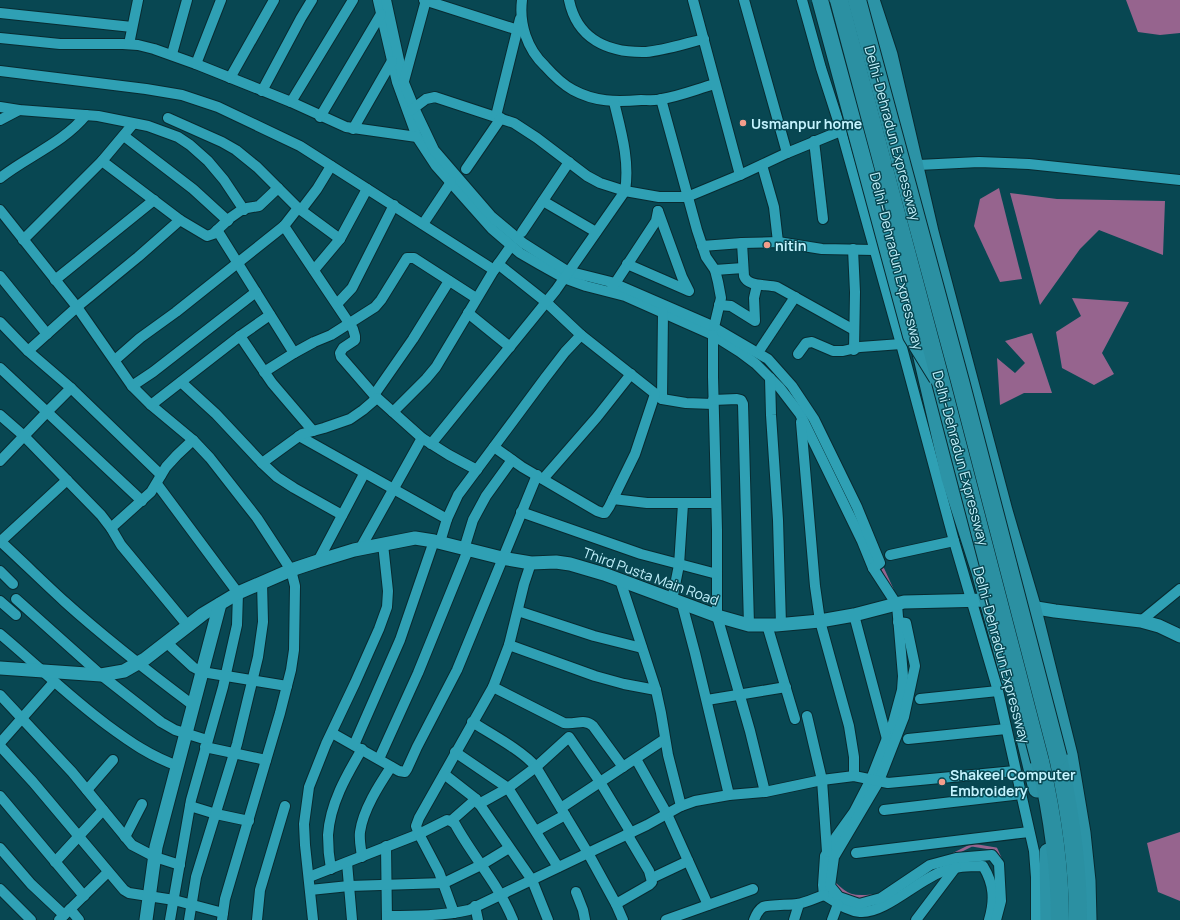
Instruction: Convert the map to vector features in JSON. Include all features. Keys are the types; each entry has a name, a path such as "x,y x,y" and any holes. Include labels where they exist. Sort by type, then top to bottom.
{"highway":[{"name":"Delhi–Dehradun Expressway","path":"829,0 917,335 950,478 980,572 980,600 1022,724 1041,806 1049,859 1049,920"},
{"name":"Delhi-Dehradun Expressway","path":"839,0 1042,769 1056,853 1060,920"},
{"name":"Delhi-Dehradun Expressway","path":"857,0 960,382 1058,757 1070,819 1074,851 1078,920"},
{"path":"871,0 890,55 914,166 934,247 1004,511 1032,606 1069,754 1088,881 1088,920"}],"main road":[{"path":"820,0 911,336 942,386"}],"street":[{"path":"129,44 138,0"},
{"path":"172,54 187,0"},
{"path":"196,64 221,0"},
{"path":"230,78 274,0"},
{"path":"262,91 297,24 312,0"},
{"path":"290,102 353,0"},
{"path":"378,0 392,61 412,107 434,150 491,216 523,243 567,275"},
{"path":"386,0 398,51 403,86"},
{"path":"403,86 425,0 518,30"},
{"path":"466,169 498,117 521,17 522,0"},
{"path":"569,0 577,21 586,34 595,41 608,47 627,52 648,52 704,39"},
{"path":"693,0 740,175"},
{"path":"744,0 787,153"},
{"path":"802,0 821,68 841,130 954,541 980,600 1015,771 1034,851 1036,920"},
{"path":"0,13 132,27"},
{"path":"320,117 381,14"},
{"path":"521,17 529,45 538,60 554,76 571,89 588,97 614,102 661,100 715,84"},
{"path":"837,30 877,19"},
{"path":"0,38 60,44 129,44 148,47 172,54 290,102 346,128 417,137"},
{"path":"353,129 392,61"},
{"path":"0,71 118,85 182,95 218,107 300,146 367,189 496,267 546,302 581,335 658,396 686,404 737,399 741,400 743,404 749,625"},
{"path":"412,107 426,99 435,97 498,117 525,129 587,176 600,183 625,191 659,197 687,198 814,141 862,123"},
{"path":"661,100 687,198 706,257 715,270 721,298 714,330 713,402 717,616 750,731 765,792"},
{"path":"431,444 567,275 625,191 627,180 626,163 614,102"},
{"path":"0,107 19,110 98,116 158,130 178,137 190,145 208,161 224,180 244,210"},
{"path":"412,107 417,137 436,166 492,229 511,246 539,264 567,275 613,288 736,340 768,359 792,386 862,541 900,604 898,622 903,676 902,690 875,780 825,856 823,885 824,895"},
{"path":"0,120 19,110"},
{"path":"0,178 70,132 86,115"},
{"path":"168,118 222,142 236,150 248,159 299,209 340,239"},
{"path":"23,240 102,161 133,124"},
{"path":"124,136 193,189 228,220"},
{"path":"814,141 823,219"},
{"path":"102,161 180,220 207,236 210,236 228,220 244,210 259,206 278,188"},
{"path":"522,232 569,162"},
{"path":"876,179 918,165 979,162 1030,164 1180,180"},
{"path":"762,165 774,207 778,242"},
{"path":"115,360 140,338 176,312 284,226 317,189 331,166"},
{"path":"424,224 451,182"},
{"path":"314,270 340,239 367,189"},
{"path":"613,288 656,221 659,197"},
{"path":"55,280 154,200"},
{"path":"543,201 596,232"},
{"path":"337,304 352,288 394,205"},
{"path":"0,210 77,307 132,386 151,405 193,440 210,458 234,488 291,570 295,586 294,650 287,686 249,821 230,882 222,917 174,900 135,894 124,890 33,782 0,746"},
{"path":"628,264 689,290 682,278 658,211"},
{"path":"28,351 77,307 180,220"},
{"path":"284,226 350,324 355,336 354,340 343,348 340,353 341,357 375,396 422,438 477,470"},
{"path":"217,230 294,352"},
{"path":"702,246 778,242 806,247 874,250"},
{"path":"742,243 743,268 746,281 757,285 777,287 854,330"},
{"path":"392,412 426,379 436,366 476,298 511,246"},
{"path":"853,249 855,292 854,350"},
{"path":"264,372 294,352 314,342 331,336 374,308 381,300 407,258 414,258 476,298"},
{"path":"715,270 743,268"},
{"path":"0,276 47,334"},
{"path":"262,463 299,436 350,419 363,410 375,396 413,339 449,281"},
{"path":"719,305 731,306 755,321 754,298 757,285"},
{"path":"613,288 625,296 663,312 714,330 756,364 791,402 804,411"},
{"path":"132,386 153,372 256,292"},
{"path":"762,348 795,297"},
{"path":"468,312 510,347"},
{"path":"494,448 601,513 605,512 635,454 658,396 663,312"},
{"path":"151,405 240,336 270,315"},
{"path":"0,322 28,351 71,388 162,475"},
{"path":"331,869 328,834 333,808 400,640 437,542 458,495 549,372 581,335"},
{"path":"240,336 264,372 313,431"},
{"path":"798,354 806,343 812,342 833,351 854,350 860,347 901,344"},
{"path":"0,368 142,501"},
{"path":"332,733 391,767 403,772 407,769 416,747 456,670 522,512 540,477 597,417 631,374"},
{"path":"770,378 778,520 781,625"},
{"path":"181,382 216,414 277,477 342,515"},
{"path":"0,461 71,388"},
{"path":"804,411 815,586 820,621 849,726 854,757 854,776"},
{"path":"0,414 24,436 101,515 121,545 188,626"},
{"path":"299,436 364,474 447,519"},
{"path":"360,548 422,438"},
{"path":"111,528 151,492 166,467 177,454 193,440"},
{"path":"379,759 418,673 466,549 473,520 486,496 512,460"},
{"path":"318,561 364,474"},
{"path":"67,480 0,541 66,603 137,663 194,706"},
{"path":"156,484 238,593 237,625 225,676 190,806 170,920"},
{"path":"613,499 647,503 716,503"},
{"path":"684,504 677,602 707,700 729,794"},
{"path":"522,512 634,551 679,565 717,574"},
{"name":"Third Pusta Main Road","path":"0,668 101,675 124,671 238,593 291,570 318,561 360,548 414,538 531,563 556,562 570,564 620,580 717,616 749,625 781,625 820,621 900,604 980,600 1141,621 1159,626 1180,636"},
{"path":"890,555 954,541"},
{"path":"313,920 304,824 309,787 326,744 379,629 387,607 388,592 383,544"},
{"path":"454,913 434,859 416,826 455,752 493,687 509,645 531,563"},
{"path":"0,572 13,584"},
{"path":"620,580 656,690 662,713 668,755 681,806"},
{"path":"189,920 197,872 234,753 253,681 261,642 263,622 262,582"},
{"path":"1141,621 1180,589"},
{"path":"16,600 101,675 168,727 234,753 266,760"},
{"path":"0,601 16,615"},
{"path":"146,920 155,857 220,604"},
{"path":"518,610 594,636 642,648"},
{"path":"854,615 887,739"},
{"path":"898,622 906,623 915,666 904,717 875,780 834,857 830,886 839,897 859,904 881,898 930,865 956,858 992,856 999,864 1001,901 996,920"},
{"path":"767,625 795,719"},
{"path":"0,634 54,682 134,745 152,756 178,766"},
{"path":"166,642 193,667 202,672 287,686"},
{"path":"509,645 595,676 624,684 656,690"},
{"path":"0,743 23,719 54,682"},
{"path":"493,687 564,723 571,724 584,721 589,722 623,767"},
{"path":"707,700 786,687"},
{"path":"920,699 998,690"},
{"path":"0,695 72,772 132,845 155,857 197,872"},
{"path":"807,716 822,780 827,852"},
{"path":"472,722 533,763 588,853 616,904 623,920"},
{"path":"908,739 1006,729"},
{"path":"451,821 478,801 508,788 536,767 569,737 600,782 652,878 650,885 616,904"},
{"path":"536,831 600,782 665,739"},
{"path":"455,752 508,788 558,868"},
{"path":"636,759 667,814 708,905"},
{"path":"87,790 113,760"},
{"path":"362,857 360,836 363,819 381,782 391,767"},
{"path":"386,846 387,918 421,918 469,910 629,834 681,806 695,801 729,794 765,792 822,780 854,776 888,783 1015,771"},
{"path":"444,774 478,801 532,880 548,920"},
{"path":"884,810 1021,794"},
{"path":"0,796 84,896"},
{"path":"125,837 142,804"},
{"path":"190,806 216,814 249,821"},
{"path":"257,920 260,890 285,806"},
{"path":"55,862 103,810"},
{"path":"309,878 419,834 446,820 451,821 455,824 500,895 513,920"},
{"path":"856,853 1029,832"},
{"path":"0,848 31,884 64,915 79,920"},
{"path":"310,890 387,884 444,883 481,865 509,848"},
{"path":"652,878 688,861"},
{"path":"347,863 352,920"},
{"path":"824,895 848,909 871,916 940,872 956,867 983,866 992,885 992,912 990,920"},
{"path":"916,920 956,867"},
{"path":"64,915 108,872"},
{"path":"0,889 31,920"},
{"path":"666,920 679,918 708,905 753,889"},
{"path":"576,892 585,920"},
{"path":"754,920 758,911 766,906 799,904 824,895"},
{"path":"794,920 799,904"},
{"path":"832,920 838,904"},
{"path":"475,906 478,920"}],"shaded area":[{"path":"1126,0 1180,0 1180,33 1160,35 1138,32"},
{"path":"999,188 1022,279 1000,282 974,226 980,199"},
{"path":"1010,193 1057,199 1165,201 1163,255 1099,230 1080,249 1040,305"},
{"path":"1072,298 1129,302 1102,353 1114,374 1094,385 1062,368 1056,332 1081,316"},
{"path":"1032,333 1052,393 1024,393 1000,405 997,358 1015,373 1025,363 1005,341"},
{"path":"1180,832 1180,901 1158,892 1147,843"}],"waterway":[{"path":"881,565 892,589"},
{"path":"952,855 972,845 996,849 1001,860"},
{"path":"834,883 843,891 851,895 859,897 871,896"}],"place":[{"name":"Usmanpur home","path":"743,123"},
{"name":"nitin","path":"767,245"},
{"name":"Shakeel Computer Embroidery","path":"942,782"}]}
